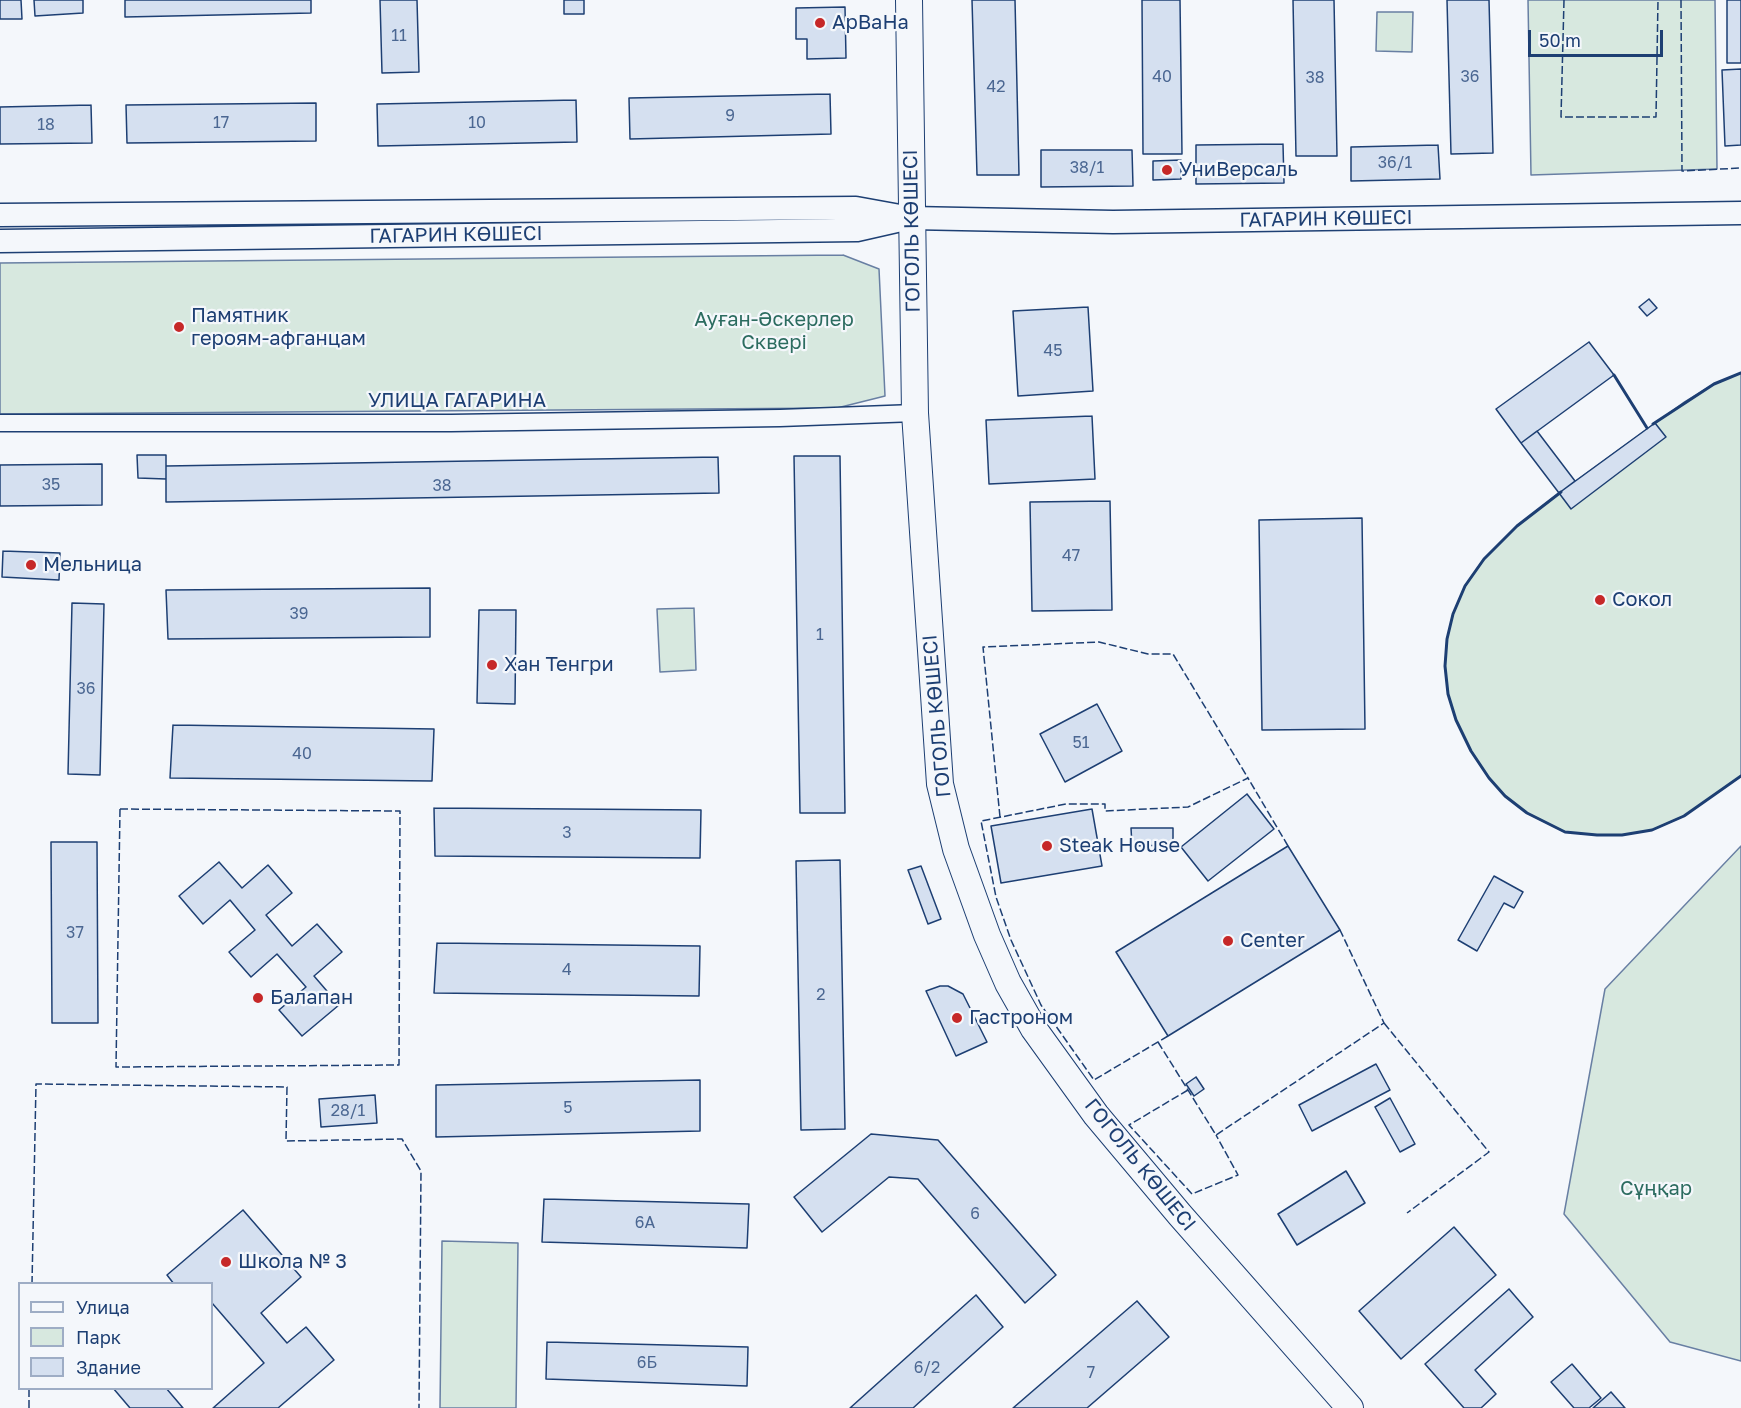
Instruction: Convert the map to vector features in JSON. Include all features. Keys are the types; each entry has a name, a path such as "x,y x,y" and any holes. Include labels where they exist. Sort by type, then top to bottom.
{"main road":[{"name":"ГОГОЛЬ КӨШЕСІ","path":"909,0 915,413 940,784 947,817 971,892 1008,983 1034,1029 1096,1115 1180,1215 1350,1408"}],"street":[{"name":"ГАГАРИН КӨШЕСІ","path":"0,215 856,208 911,218 1113,222 1741,213"},
{"name":"ГАГАРИН КӨШЕСІ","path":"0,241 857,230 911,218"},
{"name":"УЛИЦА ГАГАРИНА","path":"0,423 451,423 780,418 915,413"}],"green space":[{"path":"1528,0 1715,0 1717,169 1531,175"},
{"path":"1377,12 1413,12 1412,52 1376,51"},
{"name":"Ауған-Әскерлер Сквері","path":"843,255 879,269 885,396 837,408 0,414 0,263"},
{"name":"Сокол","path":"1741,373 1741,776 1684,816 1652,830 1622,835 1565,832 1527,813 1505,796 1489,778 1471,751 1456,720 1448,694 1445,666 1447,639 1453,614 1465,586 1484,559 1517,526 1683,403 1714,384"},
{"path":"694,608 696,670 660,672 657,609"},
{"name":"Сұңқар","path":"1741,846 1741,1361 1670,1342 1564,1214 1605,989"},
{"path":"442,1241 518,1243 516,1408 440,1408"}],"building":[{"path":"0,0 21,0 22,19 0,19"},
{"path":"34,0 83,0 83,13 35,16"},
{"path":"125,0 311,0 311,13 125,17"},
{"path":"380,0 417,0 419,72 382,73"},
{"path":"564,0 584,0 584,14 564,14"},
{"path":"972,0 1015,0 1019,175 977,175"},
{"path":"1142,0 1180,0 1182,154 1143,154"},
{"path":"1293,0 1334,0 1337,156 1296,156"},
{"path":"1447,0 1489,0 1493,153 1451,154"},
{"path":"1727,0 1741,0 1741,63 1727,63"},
{"name":"АрВаНа","path":"845,7 846,58 807,59 807,39 796,39 796,8"},
{"path":"1741,69 1741,145 1725,146 1722,70"},
{"path":"830,94 831,134 630,139 629,98"},
{"path":"576,100 577,142 378,146 377,104"},
{"path":"316,103 316,141 127,143 126,105"},
{"path":"91,105 92,143 0,144 0,107"},
{"path":"1283,144 1284,183 1196,184 1196,145"},
{"path":"1438,145 1440,179 1351,181 1351,147"},
{"path":"1041,150 1132,150 1133,186 1041,187"},
{"name":"УниВерсаль","path":"1181,160 1181,179 1153,180 1153,161"},
{"path":"1649,299 1657,308 1647,316 1639,307"},
{"path":"1088,307 1093,391 1018,396 1013,311"},
{"path":"1589,342 1614,375 1521,443 1496,409"},
{"path":"1092,416 1095,479 989,484 986,420"},
{"path":"1655,423 1666,437 1571,509 1559,493"},
{"path":"1537,431 1575,481 1559,493 1521,443"},
{"path":"137,455 166,455 166,479 138,478"},
{"path":"794,456 840,456 845,813 800,813"},
{"path":"718,457 719,493 166,502 166,466"},
{"path":"102,464 102,505 0,506 0,465"},
{"path":"1110,501 1112,610 1032,611 1030,502"},
{"path":"1362,518 1365,729 1262,730 1259,520"},
{"name":"Мельница","path":"3,551 60,553 59,580 2,577"},
{"path":"430,588 430,637 168,639 166,590"},
{"path":"72,603 104,604 100,775 68,774"},
{"path":"479,610 516,610 515,704 477,703"},
{"name":"Steak House","path":"1097,704 1122,751 1065,782 1040,734"},
{"path":"173,725 434,729 432,781 170,778"},
{"path":"1247,794 1274,829 1208,881 1181,847"},
{"path":"434,808 701,810 700,858 435,856"},
{"name":"Steak House","path":"1092,809 1102,866 1001,883 991,826"},
{"path":"1131,828 1173,828 1173,845 1132,846"},
{"path":"51,842 97,842 98,1023 52,1023"},
{"name":"Center","path":"1288,846 1340,930 1168,1036 1116,952"},
{"path":"840,860 845,1129 801,1130 796,861"},
{"path":"219,862 242,888 268,865 292,893 266,915 292,946 317,924 342,952 314,976 339,1005 302,1036 279,1010 306,987 277,954 251,977 229,952 255,930 230,900 203,924 179,896"},
{"path":"921,866 941,919 928,924 908,870"},
{"path":"1494,876 1523,892 1514,908 1504,903 1477,951 1458,940"},
{"path":"437,943 700,946 699,996 434,993"},
{"name":"Гастроном","path":"948,986 963,994 987,1042 956,1056 926,991"},
{"path":"1376,1064 1390,1090 1312,1131 1299,1105"},
{"path":"1196,1077 1204,1089 1194,1096 1186,1084"},
{"path":"700,1080 700,1131 436,1137 436,1085"},
{"path":"375,1095 377,1123 321,1127 319,1099"},
{"path":"1390,1098 1415,1144 1400,1152 1375,1107"},
{"path":"871,1134 938,1140 1056,1275 1025,1303 918,1179 889,1177 822,1232 794,1197"},
{"path":"1346,1171 1365,1203 1297,1245 1278,1214"},
{"path":"544,1199 749,1204 747,1248 542,1242"},
{"path":"243,1210 301,1277 261,1313 287,1343 306,1327 334,1360 278,1408 213,1408 264,1363 213,1304 213,1282 172,1282 167,1275"},
{"path":"1454,1227 1496,1275 1401,1359 1359,1311"},
{"path":"1509,1289 1533,1317 1475,1370 1496,1394 1481,1408 1464,1408 1425,1364"},
{"path":"976,1295 1003,1327 913,1408 850,1408"},
{"path":"1137,1301 1169,1337 1087,1408 1013,1408"},
{"path":"547,1342 748,1347 747,1386 546,1379"},
{"path":"1572,1364 1601,1398 1589,1408 1574,1408 1551,1382"},
{"path":"115,1390 168,1390 183,1408 130,1408"},
{"path":"1611,1392 1625,1408 1593,1408"}],"fence":[{"path":"1564,0 1561,117 1656,117 1658,0"},
{"path":"1681,0 1682,171 1741,168"},
{"path":"1000,817 983,647 1099,642 1148,654 1173,654 1248,778"},
{"path":"1168,1036 1094,1080 1041,1005 1011,940 996,897 981,821 1066,804 1105,804 1105,811 1188,807 1248,778 1288,846"},
{"path":"120,809 400,811 399,1065 116,1067 120,809"},
{"path":"1158,1042 1216,1135 1384,1023 1340,930"},
{"path":"1384,1023 1489,1152 1407,1213"},
{"path":"32,1282 36,1084 287,1087 286,1141 402,1139 421,1171 419,1408"},
{"path":"1188,1090 1129,1125 1192,1194 1238,1175 1216,1135"},
{"path":"29,1390 29,1408"}],"wall":[{"path":"1653,424 1714,384 1741,373"},
{"path":"1614,375 1647,428"},
{"path":"1561,492 1517,526 1484,559 1465,586 1453,614 1447,639 1445,666 1448,694 1456,720 1471,751 1489,778 1505,796 1527,813 1565,832 1597,835 1622,835 1652,830 1684,816 1741,776"}],"place":[{"name":"АрВаНа","path":"820,23"},
{"name":"УниВерсаль","path":"1167,170"},
{"name":"Памятник героям-афганцам","path":"179,327"},
{"name":"Мельница","path":"31,565"},
{"name":"Сокол","path":"1600,600"},
{"name":"Хан Тенгри","path":"492,665"},
{"name":"Steak House","path":"1047,846"},
{"name":"Center","path":"1228,941"},
{"name":"Балапан","path":"258,998"},
{"name":"Гастроном","path":"957,1018"},
{"name":"Школа № 3","path":"226,1262"}]}
